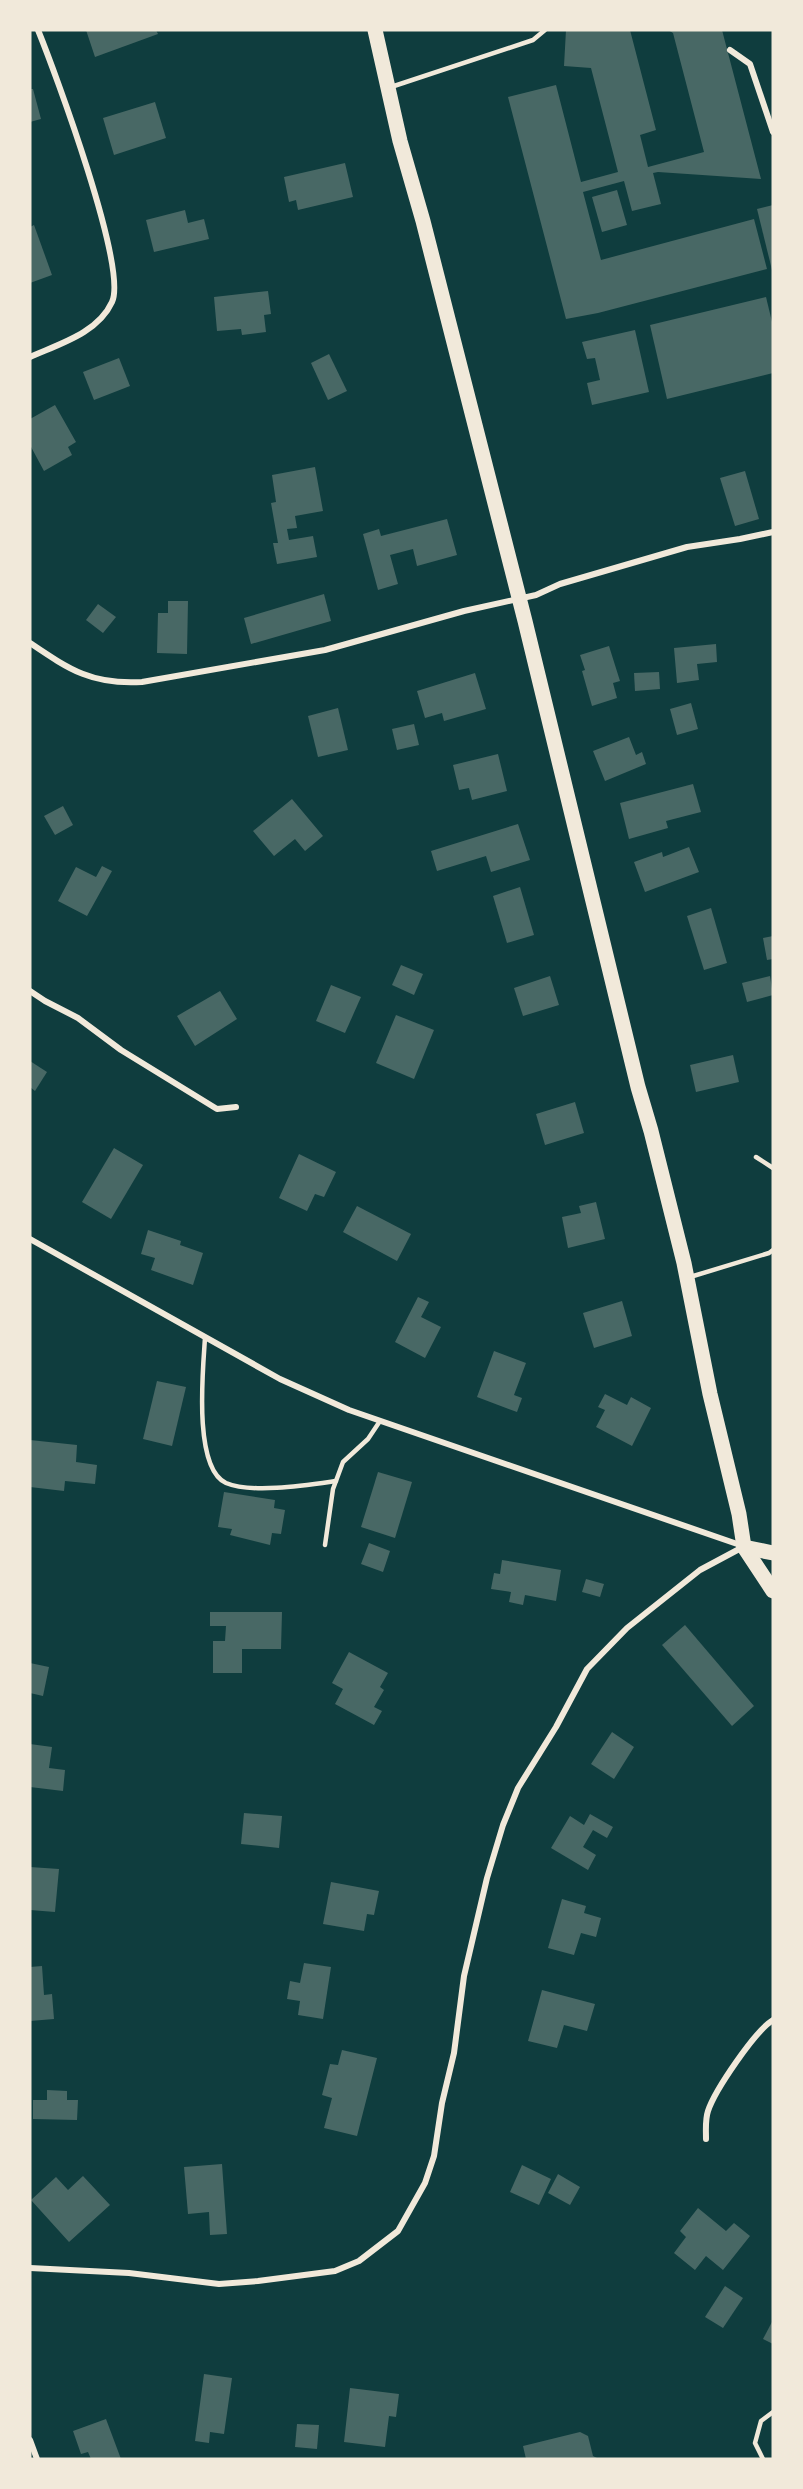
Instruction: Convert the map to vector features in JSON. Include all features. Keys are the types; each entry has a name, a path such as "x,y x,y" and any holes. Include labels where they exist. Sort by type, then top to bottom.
{"main road":[{"path":"377,31 388,88 519,599 638,1087 687,1277 710,1394 739,1514 744,1547 773,1591"},
{"path":"744,1547 773,1553"}],"street":[{"path":"30,357 78,335 101,319 113,300 115,277 93,189 62,90 38,30"},
{"path":"730,51 750,64 773,132"},
{"path":"30,643 70,670 87,677 124,683 142,682 326,650 464,611 536,595 560,584 687,547 773,532"},
{"path":"30,991 78,1018 121,1050 217,1109 236,1107"},
{"path":"30,1239 280,1379 349,1410 744,1547"},
{"path":"30,2268 129,2273 219,2284 258,2281 335,2271 359,2262 398,2232 425,2183 434,2156 442,2103 454,2053 464,1976 487,1878 503,1825 518,1788 556,1727 587,1669 627,1628 700,1570 744,1547"},
{"path":"706,2139 706,2123 711,2103 728,2074 762,2027 773,2020"},
{"path":"30,2440 37,2459"}],"lane":[{"path":"388,88 533,40 545,30"},
{"path":"756,1157 773,1168"},
{"path":"687,1277 730,1266 773,1250"},
{"path":"205,1338 202,1400 204,1440 212,1472 220,1479 235,1485 288,1488 336,1481"},
{"path":"325,1545 336,1481 343,1462 368,1439 380,1421"},
{"path":"764,2459 755,2443 761,2421 773,2412"}],"building":[{"path":"86,30 156,30 158,34 95,57"},
{"path":"566,30 630,30 656,130 640,135 648,167 704,152 673,33 668,30 722,30 761,179 653,173 661,204 632,211 624,181 583,192 601,260 754,219 767,269 598,313 566,319 508,97 556,85 581,182 618,172 591,68 564,66"},
{"path":"30,89 33,89 41,119 30,122"},
{"path":"155,102 166,138 114,155 103,118"},
{"path":"345,163 353,197 298,210 296,200 289,202 284,177"},
{"path":"617,190 627,225 602,232 592,197"},
{"path":"773,205 773,269 772,270 757,209"},
{"path":"185,210 188,223 204,219 209,239 154,252 146,220"},
{"path":"34,225 52,275 30,283 30,227"},
{"path":"268,291 271,314 264,315 266,332 242,335 241,329 217,331 214,297"},
{"path":"766,297 773,326 773,373 667,399 650,325"},
{"path":"635,330 649,392 592,405 587,383 600,380 595,358 587,359 582,342"},
{"path":"329,354 347,391 328,400 311,363"},
{"path":"119,358 130,386 94,400 83,372"},
{"path":"55,405 76,442 68,447 72,455 44,471 30,445 30,419"},
{"path":"315,467 323,511 295,516 297,528 287,529 289,540 313,536 317,557 277,564 273,543 278,543 271,503 276,502 272,475"},
{"path":"745,471 759,519 735,526 720,478"},
{"path":"447,519 457,555 417,566 413,549 390,555 398,584 378,590 363,534 379,529 381,536"},
{"path":"324,594 331,621 251,644 244,618"},
{"path":"168,601 188,601 187,654 157,653 158,613 168,613"},
{"path":"98,604 116,617 103,633 86,620"},
{"path":"716,644 717,662 697,664 699,680 677,683 674,648"},
{"path":"609,646 620,681 613,683 617,698 592,706 580,655"},
{"path":"659,672 660,689 635,691 634,673"},
{"path":"475,673 486,709 444,721 442,713 425,718 417,691"},
{"path":"691,703 698,729 677,735 670,709"},
{"path":"338,708 348,750 318,757 308,716"},
{"path":"414,724 419,745 397,750 392,729"},
{"path":"629,737 636,755 642,752 646,764 605,781 593,751"},
{"path":"498,754 507,791 472,800 469,788 459,790 453,765"},
{"path":"693,784 701,812 666,821 668,828 629,839 620,803"},
{"path":"292,799 323,836 305,851 295,839 274,856 253,831"},
{"path":"63,806 73,825 55,835 44,816"},
{"path":"518,824 530,860 491,872 486,856 437,871 431,851"},
{"path":"689,847 699,872 645,892 634,862 662,852 663,857"},
{"path":"102,866 112,871 87,916 58,901 76,867 96,877"},
{"path":"520,887 534,935 507,943 493,896"},
{"path":"711,908 727,963 704,970 687,916"},
{"path":"773,936 773,959 767,960 763,938"},
{"path":"401,965 423,974 414,995 392,985"},
{"path":"550,976 559,1005 523,1016 514,988"},
{"path":"770,976 773,995 747,1002 742,983"},
{"path":"331,985 361,997 345,1033 316,1021"},
{"path":"220,991 237,1019 195,1046 177,1016"},
{"path":"396,1015 434,1030 414,1079 376,1063"},
{"path":"733,1055 739,1082 696,1092 690,1065"},
{"path":"30,1061 47,1072 35,1091 30,1087"},
{"path":"575,1102 584,1133 545,1145 536,1114"},
{"path":"114,1148 143,1165 111,1219 82,1202"},
{"path":"299,1154 336,1172 324,1197 315,1194 307,1211 279,1198"},
{"path":"596,1202 605,1239 568,1248 562,1217 581,1213 579,1206"},
{"path":"357,1206 411,1234 397,1261 343,1232"},
{"path":"148,1230 181,1241 180,1245 203,1253 193,1285 151,1270 155,1258 141,1254"},
{"path":"418,1297 429,1302 421,1317 441,1327 425,1358 395,1342"},
{"path":"622,1301 632,1336 594,1348 583,1313"},
{"path":"494,1351 526,1363 514,1395 522,1398 517,1412 477,1397"},
{"path":"157,1381 186,1387 172,1446 143,1439"},
{"path":"605,1394 627,1405 631,1397 651,1408 632,1446 596,1427 605,1410 598,1407"},
{"path":"30,1440 77,1445 76,1462 97,1465 95,1484 65,1481 64,1491 30,1487"},
{"path":"378,1472 412,1482 395,1538 361,1527"},
{"path":"224,1492 275,1500 274,1508 285,1510 281,1534 272,1533 270,1545 230,1535 232,1529 218,1527"},
{"path":"369,1543 390,1551 383,1572 361,1564"},
{"path":"502,1560 561,1570 556,1601 525,1595 523,1605 509,1602 511,1592 491,1589 494,1573 500,1574"},
{"path":"586,1579 604,1584 600,1597 582,1592"},
{"path":"210,1612 282,1612 281,1649 242,1649 242,1673 213,1673 213,1641 225,1641 226,1626 210,1626"},
{"path":"685,1625 754,1706 732,1726 662,1645"},
{"path":"349,1652 388,1673 380,1687 384,1690 374,1707 382,1711 374,1725 335,1704 343,1689 332,1683"},
{"path":"30,1663 49,1667 43,1696 30,1693"},
{"path":"612,1732 634,1747 614,1779 591,1764"},
{"path":"30,1744 52,1747 49,1768 65,1770 63,1791 30,1787"},
{"path":"244,1813 282,1816 279,1848 241,1844"},
{"path":"590,1814 613,1827 607,1838 593,1830 583,1847 596,1855 588,1870 551,1848 570,1816 584,1825"},
{"path":"30,1867 59,1869 55,1912 30,1910"},
{"path":"331,1882 379,1891 374,1915 367,1914 364,1931 323,1924"},
{"path":"562,1899 586,1906 584,1913 601,1918 596,1937 581,1933 574,1955 548,1948"},
{"path":"304,1963 331,1967 323,2019 298,2015 300,2001 287,1999 290,1981 300,1983"},
{"path":"42,1966 44,1995 52,1994 54,2019 30,2021 30,1967"},
{"path":"542,1990 595,2004 587,2031 564,2025 557,2048 528,2041"},
{"path":"342,2050 377,2058 357,2136 324,2128 332,2098 322,2095 330,2064 338,2065"},
{"path":"47,2090 67,2091 67,2100 78,2100 77,2120 33,2119 33,2100 47,2100"},
{"path":"222,2164 227,2234 210,2235 209,2212 188,2214 184,2167"},
{"path":"522,2165 551,2179 539,2205 510,2192"},
{"path":"558,2174 580,2187 570,2205 548,2193"},
{"path":"83,2176 110,2205 69,2242 31,2200 56,2177 68,2190"},
{"path":"698,2208 726,2231 734,2223 750,2236 723,2270 706,2256 695,2270 674,2253 686,2237 680,2231"},
{"path":"725,2286 743,2298 723,2328 705,2317"},
{"path":"773,2320 773,2344 763,2339"},
{"path":"204,2374 232,2378 224,2434 210,2432 209,2443 195,2441"},
{"path":"350,2388 399,2394 396,2417 389,2416 385,2447 344,2442"},
{"path":"106,2419 121,2459 91,2459 88,2452 81,2454 73,2431"},
{"path":"297,2424 319,2425 317,2449 295,2447"},
{"path":"580,2432 588,2436 593,2456 599,2459 526,2459 523,2446"}]}
